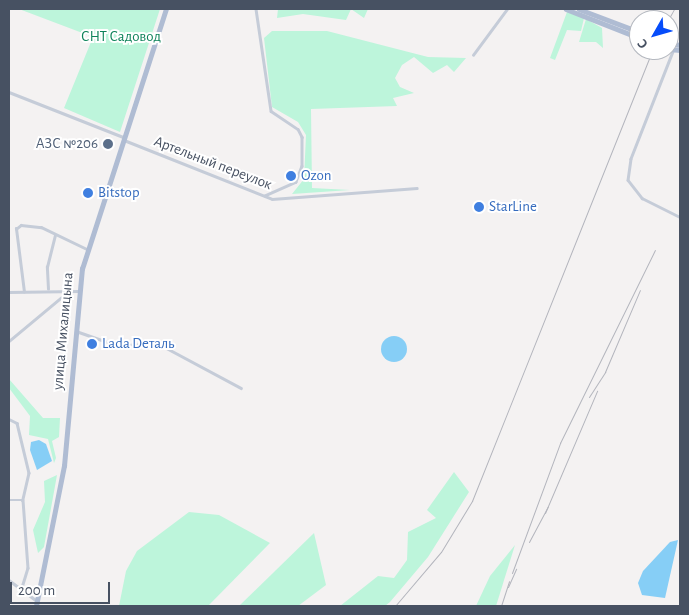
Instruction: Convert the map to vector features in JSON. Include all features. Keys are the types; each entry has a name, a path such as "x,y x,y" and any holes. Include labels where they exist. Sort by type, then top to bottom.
{"main road":[{"name":"улица Михалицына","path":"36,604 64,466 78,291 87,249 166,9"},
{"path":"566,9 633,33 579,9"}],"street":[{"path":"256,9 270,111 298,128 302,137 302,166 296,182 266,196"},
{"path":"473,55 507,9"},
{"path":"670,60 632,159 628,180 642,198 680,217"},
{"name":"Артельный переулок","path":"9,92 266,196 417,188"},
{"path":"24,292 16,229 20,225 40,227 55,236 87,249"},
{"path":"48,289 47,268 55,236"},
{"path":"9,292 48,289 78,291"},
{"path":"9,341 69,291"},
{"path":"75,331 116,345 159,344 241,388"},
{"path":"9,419 17,423 29,473 23,500 28,568 22,588"},
{"path":"9,500 23,500"},
{"path":"9,580 22,588 36,604"}],"green space":[{"name":"СНТ Садовод","path":"19,9 160,9 120,132 64,108 93,37"},
{"path":"278,9 351,9 346,20 303,14 277,18"},
{"path":"351,9 368,9 364,18"},
{"path":"567,12 584,18 581,31 567,30 555,60 550,58"},
{"path":"586,19 602,28 603,48 596,42 579,42"},
{"path":"272,31 327,31 428,57 466,58 454,72 447,65 433,73 414,57 402,65 395,78 400,87 414,93 393,98 397,106 311,109 312,188 350,190 292,194 304,179 306,135 298,122 272,107 264,38"},
{"path":"9,379 43,418 60,418 59,437 52,441 56,458 54,463 48,439 29,435 30,416 9,388"},
{"path":"454,472 469,492 428,557 390,602 385,606 340,606 378,576 394,578 407,560 408,532 436,518 427,510"},
{"path":"57,475 44,547 38,553 33,530 45,502 44,481"},
{"path":"189,512 219,515 270,543 208,606 119,606 126,571 137,551"},
{"path":"314,533 326,585 298,606 239,606"},
{"path":"515,545 496,606 476,606 490,576"}],"water":[{"path":"394,336 403,340 407,349 403,358 394,362 385,358 381,349 385,340"},
{"path":"39,440 46,444 52,461 37,470 30,450 31,442"},
{"path":"678,540 665,598 642,595 638,583 643,571 670,542"}],"railway":[{"path":"395,606 441,552 472,501 648,60"},
{"path":"512,573 560,443 655,250"},
{"path":"589,397 605,372 640,290"},
{"path":"545,513 597,391"},
{"path":"529,542 548,507"},
{"path":"508,587 516,569"},
{"path":"501,606 509,581"},
{"path":"565,606 609,606"}],"place":[{"name":"АЗС №206","path":"108,144"},
{"name":"Ozon","path":"291,176"},
{"name":"Bitstop","path":"88,193"},
{"name":"StarLine","path":"479,207"},
{"name":"Lada Dеталь","path":"92,344"}]}
